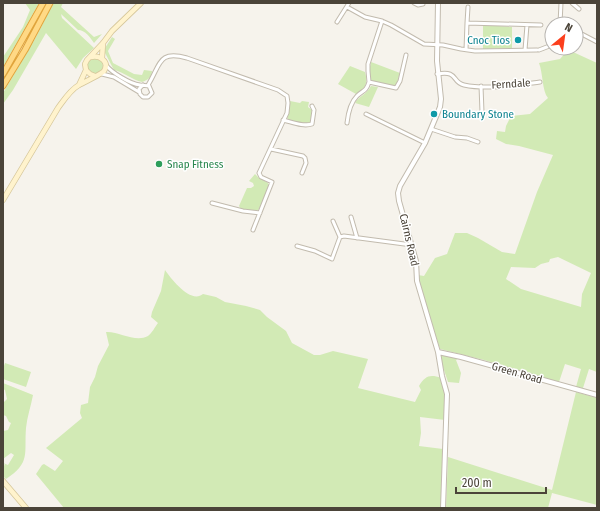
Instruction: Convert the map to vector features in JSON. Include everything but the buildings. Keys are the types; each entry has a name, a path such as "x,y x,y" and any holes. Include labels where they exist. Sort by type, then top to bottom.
{"highway":[{"path":"3,74 43,3"},
{"path":"3,86 25,50 50,3"}],"main road":[{"path":"79,85 86,70 86,61 112,31 141,3"},
{"path":"3,200 66,96 79,85 95,76 102,74 105,68 102,58 103,43"},
{"path":"91,57 98,56 102,58"},
{"path":"86,70 95,76"},
{"path":"3,481 26,508"}],"street":[{"path":"337,22 349,3"},
{"path":"414,3 418,5 423,4"},
{"name":"Cairns Road","path":"438,3 437,74 441,99 440,107 425,143 400,186 398,193 416,261 417,281 438,352 447,394 443,508"},
{"path":"560,16 561,3"},
{"path":"572,3 579,9"},
{"path":"347,7 365,17 382,21 424,44 466,50 491,51 544,49"},
{"path":"466,50 468,7"},
{"path":"347,123 354,100 367,88 369,82 368,64 382,21"},
{"path":"468,23 541,25"},
{"path":"525,50 527,25"},
{"path":"584,35 597,42"},
{"path":"105,64 110,71 133,83 143,86 148,85 161,62 167,56 174,55 187,58 284,93 288,99 286,112 271,149 259,173 261,177 272,182 253,230"},
{"path":"369,82 396,88 400,81 406,55"},
{"name":"Ferndale","path":"437,74 449,73 462,84 481,86 505,86 540,82"},
{"path":"102,74 114,78 139,92 143,97 150,96 152,91 148,85"},
{"path":"139,92 143,86"},
{"name":"Ferndale","path":"481,86 482,112"},
{"path":"283,120 309,126 312,124 314,110 312,106"},
{"path":"366,114 425,143"},
{"path":"431,129 455,137 467,138 478,142"},
{"path":"271,149 303,156 306,163 302,173"},
{"path":"212,203 243,211 260,213"},
{"path":"351,217 357,238"},
{"path":"296,246 315,251 332,259 340,237 333,221"},
{"path":"340,237 344,236 412,246"},
{"name":"Green Road","path":"438,352 597,395"}],"green space":[{"path":"25,3 39,3 3,67 3,57 23,27 30,10"},
{"path":"53,3 63,3 61,7 94,37 102,34 94,43 87,34 78,30 61,14 62,18 94,48 83,58 76,69 46,33 13,90 3,104 3,93 36,37"},
{"path":"483,25 512,27 512,48 483,49"},
{"path":"112,37 115,39 108,51 113,63 134,74 142,75 144,70 152,71 149,78 142,82 114,70 105,53 105,48"},
{"path":"563,56 582,56 597,63 597,372 589,369 583,388 576,387 581,369 565,364 559,382 440,349 418,281 418,275 424,276 435,258 447,254 455,233 467,233 502,252 515,254 537,192 553,155 506,144 496,139 497,131 505,132 511,116 530,114 548,98 539,63 560,59","holes":["558,257 591,273 582,294 581,307 521,289 506,279 511,267 535,268 541,264 549,262 550,259"]},
{"path":"95,58 102,63 103,66 98,73 95,74 88,69 87,66 92,59"},
{"path":"371,62 400,73 396,86 371,81 369,71"},
{"path":"350,66 365,72 366,76 364,88 356,94 338,84"},
{"path":"371,86 378,87 369,107 355,103 367,91"},
{"path":"290,101 300,103 302,101 309,102 308,107 312,110 310,124 289,121 287,117"},
{"path":"255,174 268,183 269,186 257,211 241,209 239,206 247,188 254,186 253,183 249,181"},
{"path":"165,270 182,290 193,296 203,294 216,297 225,302 260,310 286,331 292,343 314,355 320,355 333,351 368,359 358,388 415,402 421,390 419,386 423,380 431,376 441,378 445,394 445,420 420,417 421,433 419,446 443,449 441,508 64,508 36,474 44,464 55,471 63,461 46,448 82,418 80,413 81,405 88,403 90,387 98,366 109,345 106,332 116,333 132,338 143,338 152,332 158,323 151,317 152,312 161,291"},
{"path":"438,352 459,358 456,360 461,373 459,383 448,382"},
{"path":"5,363 31,372 26,387 3,379 3,369"},
{"path":"3,383 33,395 27,424 25,457 19,468 6,479 3,476 3,466 5,465 3,463 8,465 14,455 11,453 3,459 3,431 8,430 11,423 6,416 3,415 3,403 7,399 5,390 3,389"},
{"path":"576,392 597,398 597,505 552,493 548,508 446,508 448,457 552,490"}],"place":[{"name":"Cnoc Tios","path":"518,40"},
{"name":"Boundary Stone","path":"434,114"},
{"name":"Snap Fitness","path":"159,164"}]}
